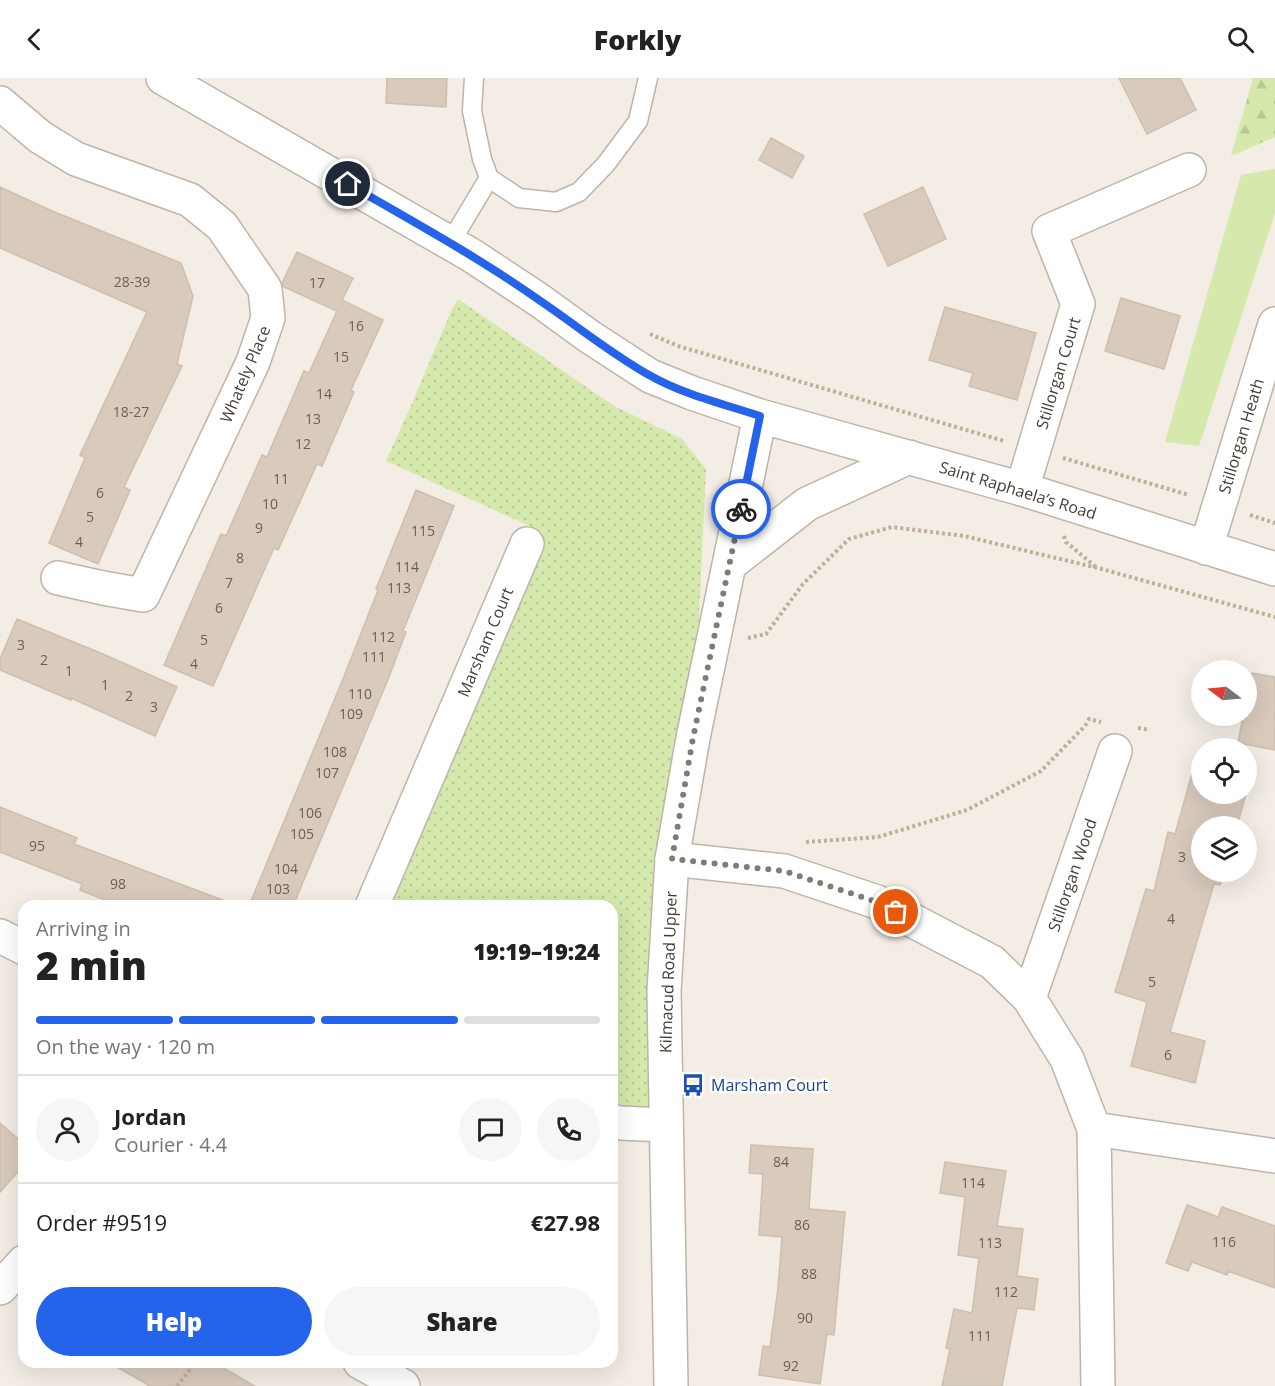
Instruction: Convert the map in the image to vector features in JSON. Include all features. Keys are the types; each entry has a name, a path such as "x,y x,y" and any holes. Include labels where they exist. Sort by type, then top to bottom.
{"street":[{"path":"163,78 450,243 540,300 590,337 650,376 760,416"},
{"name":"Whately Place","path":"0,103 40,137 76,159 190,200 222,226 265,289 268,318 253,362 143,595 58,578"},
{"name":"Stillorgan Court","path":"1022,489 1078,304 1049,231 1188,170"},
{"name":"Stillorgan Heath","path":"1206,548 1275,324"},
{"name":"Saint Raphaela’s Road","path":"760,416 1022,489 1275,569"},
{"name":"Kilmacud Road Upper","path":"671,1386 664,991 672,859 693,738 760,416"},
{"path":"730,564 807,504 909,457"},
{"name":"Marsham Court","path":"375,900 527,544"},
{"name":"Stillorgan Wood","path":"1029,998 1120,734"},
{"path":"672,859 784,871 877,902 992,963 1029,998 1067,1059 1094,1129 1098,1386"},
{"path":"0,936 18,945"},
{"path":"618,1122 666,1125"},
{"path":"1094,1129 1275,1155"},
{"path":"0,1288 18,1268"},
{"path":"371,1368 403,1386"}],"lane":[{"path":"474,78 472,111 482,159 489,178 519,198 556,202 579,192 606,164 638,121 648,78"},
{"path":"450,243 489,178"}],"path":[{"path":"647,333 678,346 1220,504"},
{"path":"713,644 766,634 803,584 849,539 892,527 964,536 1098,568 1275,617"},
{"path":"795,842 878,837 967,810 1041,771 1085,726 1089,719 1120,734 1150,730"},
{"path":"177,1386 191,1368"}],"green space":[{"path":"1253,78 1275,78 1275,137 1231,156"},
{"path":"1275,169 1275,213 1199,446 1165,442 1241,175"},
{"path":"458,299 614,406 682,439 706,469 693,739 665,1125 618,1121 618,900 375,900 534,528 386,461"}],"building":[{"path":"387,78 447,78 446,107 386,103"},
{"path":"1119,78 1180,78 1196,110 1147,134"},
{"path":"771,138 804,156 792,178 759,160"},
{"path":"0,187 52,211 181,263 193,296 177,364 182,366 124,487 130,490 98,564 49,543 85,458 80,455 147,312 0,248"},
{"path":"923,187 946,239 888,266 864,214"},
{"path":"297,252 353,278 342,300 383,320 351,390 354,392 322,466 317,464 278,550 274,548 213,686 164,665 221,534 226,536 262,455 267,457 304,371 309,373 337,311 284,287 282,283"},
{"path":"1121,298 1180,316 1164,369 1105,351"},
{"path":"945,307 1036,333 1017,400 969,386 973,373 929,360"},
{"path":"416,490 454,506 403,631 406,632 389,677 296,900 251,900 345,674 378,590 376,589"},
{"path":"17,619 177,687 155,736 71,698 71,700 0,670 0,659"},
{"path":"1257,674 1275,677 1275,750 1257,747 1257,738 1239,738 1241,726 1257,726"},
{"path":"1191,777 1191,804 1243,804 1240,816 1191,816 1191,882 1221,882 1220,885 1214,884 1170,1032 1205,1041 1195,1083 1131,1066 1147,1002 1115,992 1146,889 1154,891 1168,832 1175,834"},
{"path":"0,807 77,838 74,844 222,900 105,900 80,890 82,884 0,852"},
{"path":"0,1123 18,1139 18,1172 0,1192"},
{"path":"751,1145 813,1149 809,1209 845,1212 834,1335 827,1334 820,1384 759,1375 763,1346 770,1347 782,1237 759,1235 763,1174 749,1173"},
{"path":"945,1162 1006,1171 997,1226 1023,1229 1017,1276 1038,1279 1034,1310 1017,1308 1002,1386 942,1386 950,1349 946,1348 954,1309 972,1313 979,1258 958,1255 965,1197 940,1193"},
{"path":"1187,1205 1218,1217 1222,1207 1275,1226 1275,1288 1228,1271 1227,1275 1192,1262 1188,1271 1166,1263"},
{"path":"118,1368 224,1368 255,1386 150,1386"}],"way so far":[{"path":"741,509 693,738 672,859 784,871 877,902 896,912"}],"place":[{"name":"Marsham Court","path":"693,1085"}],"route":[{"path":"348,184 471,255 650,376 760,416 741,509"}]}
